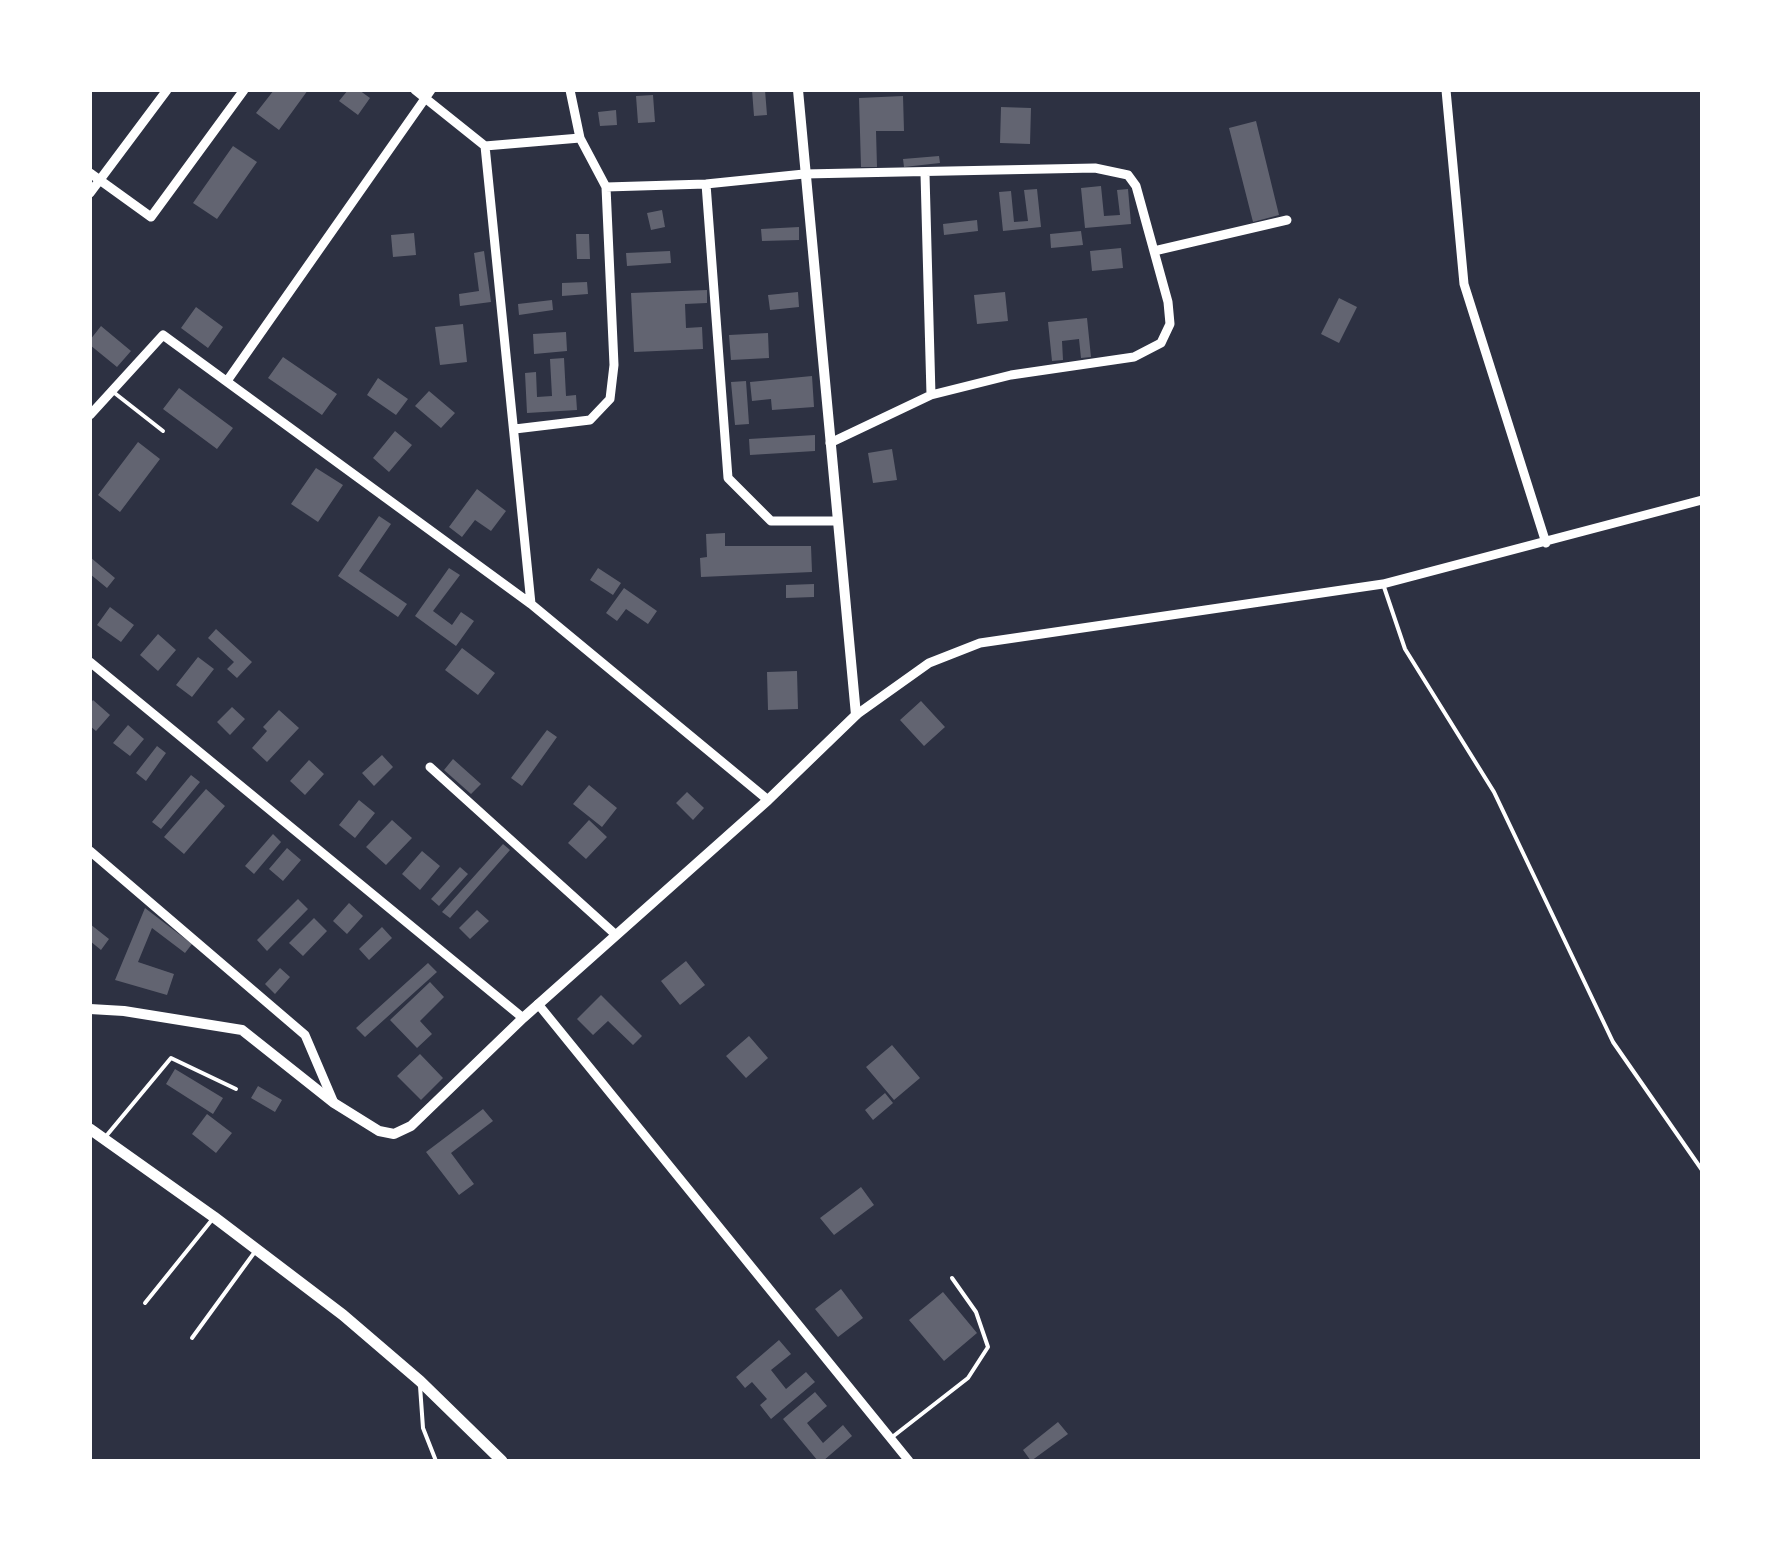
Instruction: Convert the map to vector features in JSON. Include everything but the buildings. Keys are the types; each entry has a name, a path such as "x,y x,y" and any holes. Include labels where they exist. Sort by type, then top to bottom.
{"main road":[{"path":"90,1130 343,1315 420,1381 502,1461"}],"street":[{"path":"90,193 167,90"},
{"path":"90,173 152,217 244,90"},
{"path":"415,90 428,93 485,146 531,604"},
{"path":"515,429 590,420 610,399 614,365 606,187 580,138 570,90"},
{"path":"798,90 856,715"},
{"path":"1446,90 1464,284 1546,543"},
{"path":"227,381 428,93"},
{"path":"485,146 580,138"},
{"path":"606,187 706,184 804,174 1113,169 1128,175 1136,186 1170,324 1161,343 1134,357 1012,375 931,394 830,443"},
{"path":"924,174 931,394"},
{"path":"706,184 728,478 770,522 838,522"},
{"path":"1154,251 1287,220"},
{"path":"90,416 163,335 531,604 768,800"},
{"path":"90,1009 242,1030 334,1103 379,1131 394,1134 412,1126 538,1004 768,800 856,715 928,663 980,643 1383,584 1702,500"},
{"path":"90,662 523,1018"},
{"path":"430,767 616,935"},
{"path":"90,851 306,1035 334,1103"},
{"path":"538,1004 909,1461"}],"lane":[{"path":"112,391 164,431"},
{"path":"1383,584 1404,649 1494,792 1613,1042 1702,1170"},
{"path":"104,1139 171,1058 236,1089"},
{"path":"145,1303 214,1217"},
{"path":"192,1338 257,1249"},
{"path":"891,1438 968,1378 988,1346 976,1312 952,1278"},
{"path":"420,1381 423,1428 436,1461"}]}
